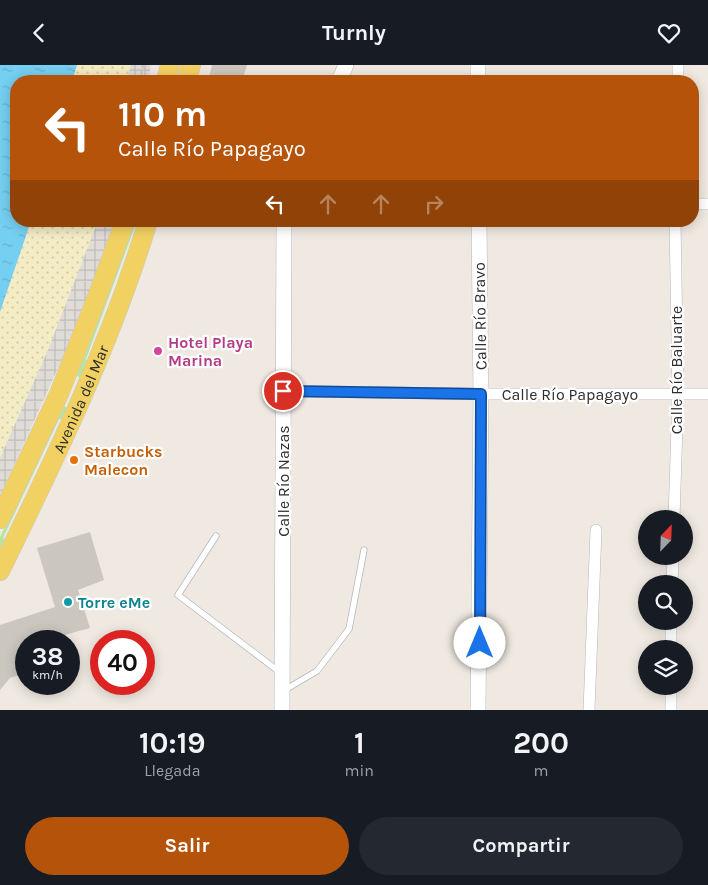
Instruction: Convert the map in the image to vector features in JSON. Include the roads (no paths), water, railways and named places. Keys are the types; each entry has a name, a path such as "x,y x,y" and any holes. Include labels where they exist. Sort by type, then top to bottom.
{"main road":[{"name":"Avenida del Mar","path":"0,519 60,394 123,227"},
{"name":"Avenida del Mar","path":"0,571 85,391 135,263 146,227"}],"street":[{"name":"Calle Río Nazas","path":"282,710 284,227"},
{"name":"Calle Río Bravo","path":"478,710 481,394 479,227"},
{"name":"Calle Río Baluarte","path":"674,510 678,394 675,227"},
{"name":"Calle Río Papagayo","path":"283,391 481,394 708,394"},
{"path":"589,710 596,530"},
{"path":"671,695 671,710"}],"lane":[{"path":"216,537 178,595 283,674"},
{"path":"282,692 317,671 349,629 364,550"}],"water":[{"path":"0,65 77,65 74,75 10,75 10,227 29,227 0,312"}],"place":[{"name":"Hotel Playa Marina","path":"158,351"},
{"name":"Starbucks Malecon","path":"74,460"},
{"name":"Torre eMe","path":"68,602"}]}
